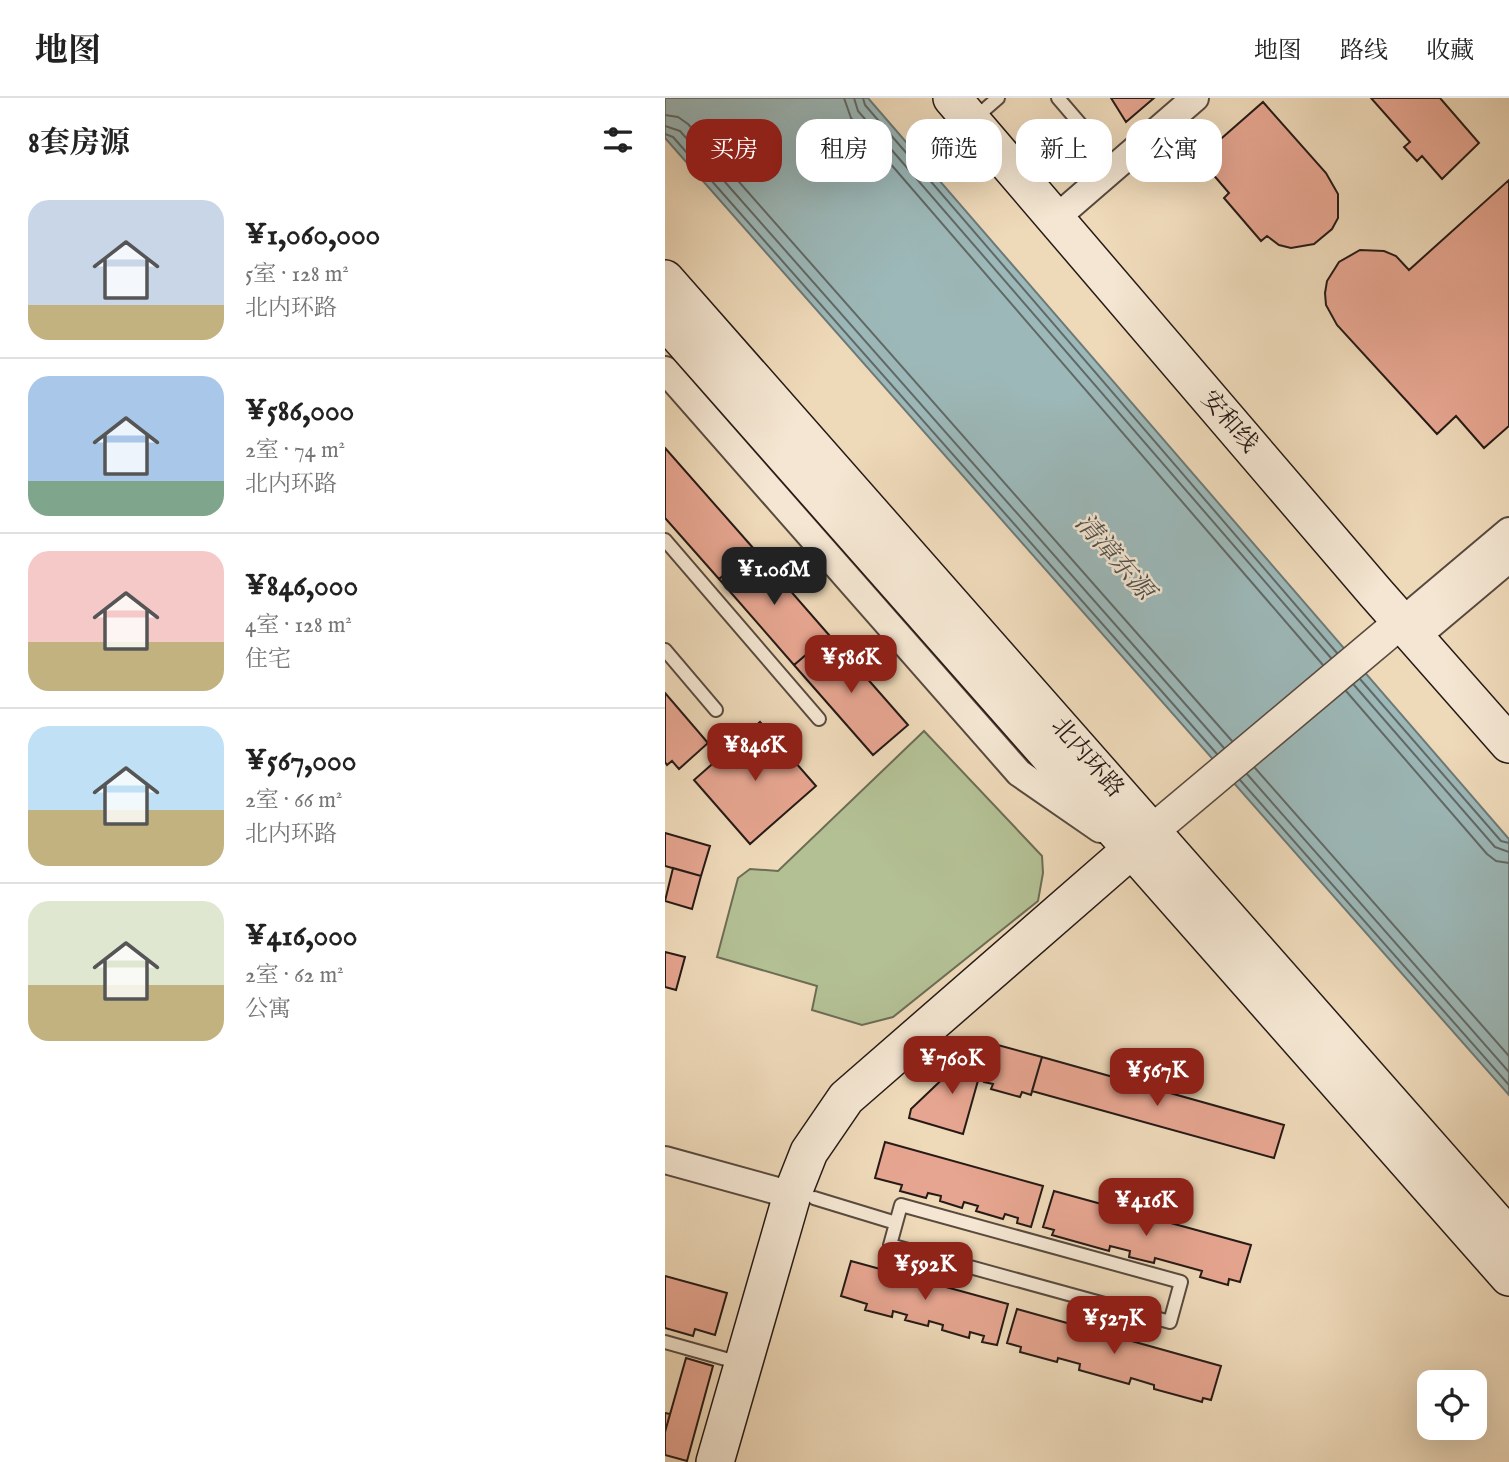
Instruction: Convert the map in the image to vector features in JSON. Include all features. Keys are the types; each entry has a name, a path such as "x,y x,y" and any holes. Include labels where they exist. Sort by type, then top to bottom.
{"main road":[{"name":"安和线","path":"974,106 1055,219 1509,744"},
{"name":"北内环路","path":"665,279 1509,1277"},
{"name":"北内环路","path":"671,343 1148,848 1509,1237"},
{"path":"736,1462 803,1197 809,1152 846,1098 1148,848"},
{"path":"715,1462 744,1364 803,1197"}],"street":[{"path":"1055,219 1195,98"},
{"path":"1148,848 1408,630 1509,531"},
{"path":"1408,630 1509,559"},
{"path":"665,1160 803,1197"}],"lane":[{"path":"1058,98 1076,119"},
{"path":"665,540 819,719"},
{"path":"665,650 716,710"},
{"path":"803,1197 896,1223"},
{"path":"901,1205 1181,1282 1170,1322 890,1245 896,1223 901,1205"},
{"path":"665,1342 744,1364"}],"green space":[{"path":"924,731 1042,856 1043,873 1038,901 893,1017 862,1025 812,1010 817,986 717,957 738,878 750,869 778,871"}],"water":[{"name":"清漳东源","path":"665,98 868,98 886,119 796,119 796,182 892,182 892,126 906,142 906,182 941,182 1509,839 1509,1095 704,182 782,182 782,119 686,119 686,162 665,138"}],"building":[{"path":"1111,98 1154,98 1126,119 1126,122"},
{"path":"1371,98 1440,98 1479,143 1442,179 1422,156 1417,161 1404,147 1410,142"},
{"path":"1263,102 1326,173 1338,194 1338,218 1332,229 1314,244 1291,248 1279,245 1267,236 1261,241 1224,198 1229,193 1220,182 1222,182 1222,138"},
{"path":"1509,180 1509,426 1484,448 1456,416 1437,434 1337,325 1326,305 1325,293 1327,281 1339,262 1360,250 1384,251 1396,256 1409,270"},
{"path":"665,448 754,549 719,579 665,518"},
{"path":"754,549 829,635 794,665 719,579"},
{"path":"829,635 908,725 873,755 794,665"},
{"path":"665,693 708,743 679,769 672,761 667,765 665,762"},
{"path":"760,722 816,786 750,844 694,780"},
{"path":"665,833 710,846 701,876 665,866"},
{"path":"673,868 701,876 692,909 665,901"},
{"path":"665,952 685,957 676,990 665,987"},
{"path":"994,1044 1042,1057 1031,1095 1022,1092 1020,1097 991,1089 993,1084 984,1082"},
{"path":"975,1048 986,1052 963,1134 909,1118 911,1109"},
{"path":"1042,1057 1284,1125 1274,1158 1032,1091"},
{"path":"885,1142 1043,1186 1031,1227 1017,1223 1018,1218 1005,1214 1003,1219 976,1211 978,1206 964,1202 962,1208 940,1201 941,1196 928,1193 926,1198 900,1191 902,1185 875,1178"},
{"path":"1054,1191 1251,1245 1240,1282 1229,1279 1228,1285 1200,1277 1202,1271 1155,1258 1154,1263 1129,1257 1130,1251 1110,1246 1109,1251 1052,1235 1054,1230 1043,1227"},
{"path":"851,1261 1008,1304 997,1345 982,1342 984,1336 970,1332 969,1338 942,1330 943,1325 929,1321 928,1326 905,1320 907,1315 893,1311 892,1317 865,1310 867,1304 841,1296"},
{"path":"665,1276 727,1293 715,1335 695,1329 693,1336 665,1328"},
{"path":"1017,1309 1221,1366 1211,1400 1203,1398 1202,1402 1154,1389 1154,1385 1131,1378 1129,1384 1079,1370 1080,1364 1058,1358 1057,1362 1020,1352 1021,1347 1007,1343"},
{"path":"686,1358 713,1366 687,1461 665,1455 665,1432"},
{"path":"665,1413 670,1414 665,1432"}]}
